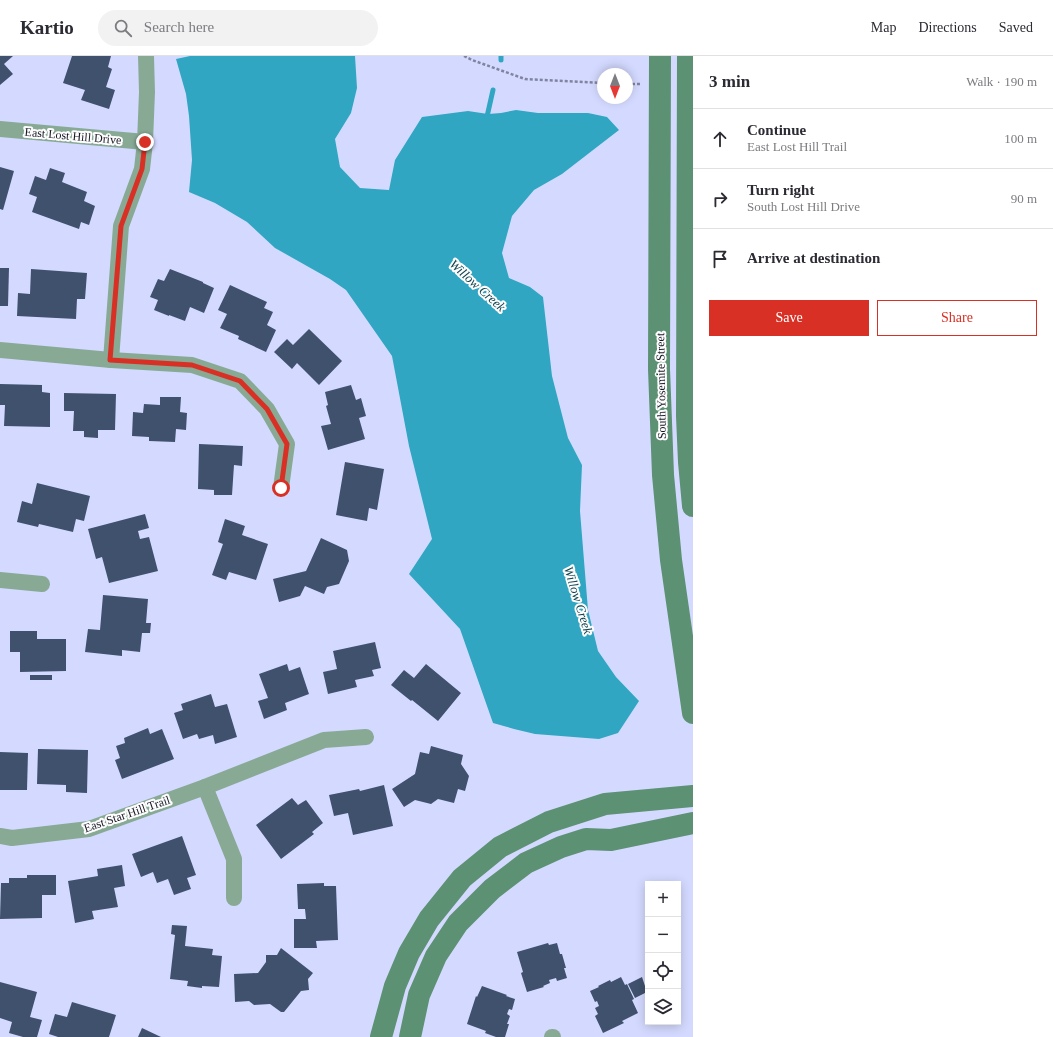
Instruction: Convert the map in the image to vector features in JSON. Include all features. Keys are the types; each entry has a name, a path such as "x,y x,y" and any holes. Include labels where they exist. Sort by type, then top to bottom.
{"main road":[{"name":"South Yosemite Street","path":"660,56 659,369 663,475 671,560 693,713"},
{"path":"688,56 687,416 693,506"},
{"path":"381,1037 395,986 409,953 429,919 462,878 500,847 549,822 605,804 693,796"},
{"path":"410,1037 419,994 436,956 458,923 492,889 526,863 561,847 586,839 611,840 693,823"}],"street":[{"path":"110,360 121,226 142,169 145,142 147,92 146,56"},
{"name":"East Lost Hill Drive","path":"0,129 145,142"},
{"path":"0,350 110,360 192,365 240,381 267,409 287,444 281,488"},
{"path":"0,580 42,584"},
{"name":"East Star Hill Trail","path":"0,836 12,838 89,829 205,787 324,740 366,737"},
{"path":"205,787 234,859 234,898"}],"path":[{"path":"464,56 525,79 597,83"}],"water":[{"name":"Willow Creek","path":"190,56 355,56 357,88 351,113 335,139 340,167 360,188 389,190 395,160 422,117 468,111 488,114 516,110 538,113 588,113 607,117 619,130 562,174 534,190 512,216 502,253 509,278 530,287 543,297 552,376 568,438 582,465 580,511 588,610 598,651 616,677 639,701 618,733 599,739 535,734 493,723 460,629 409,574 432,539 409,446 392,356 346,290 330,279 275,248 247,222 215,203 189,192 192,160 189,116 186,94 176,59"}],"building":[{"path":"0,56 13,56 4,64 13,74 0,85"},
{"path":"72,56 111,56 108,67 112,69 106,87 115,90 109,109 81,100 85,90 63,83"},
{"path":"0,167 14,171 3,210 0,209"},
{"path":"50,168 65,173 62,182 87,192 84,201 95,206 89,225 81,222 79,229 32,212 37,197 29,194 35,176 46,180"},
{"path":"0,268 9,268 8,306 0,306"},
{"path":"31,269 87,273 85,299 77,299 76,319 17,316 18,293 30,294"},
{"path":"170,269 214,288 204,313 190,307 185,321 154,310 158,300 150,297 158,279 164,281"},
{"path":"230,285 267,302 264,308 273,312 267,325 276,330 266,352 238,339 239,336 220,328 227,314 218,310"},
{"path":"309,329 342,361 319,385 297,363 292,369 274,352 287,339 293,345"},
{"path":"0,384 42,385 42,392 50,393 50,427 4,426 5,405 0,405"},
{"path":"351,385 356,400 361,398 366,416 359,418 365,439 328,450 321,426 331,424 326,406 328,405 325,392"},
{"path":"64,393 116,394 115,430 98,430 98,438 84,437 84,431 73,431 74,411 64,411"},
{"path":"160,397 181,397 180,412 187,413 186,430 176,429 175,442 149,441 149,437 132,436 133,412 143,413 144,404 160,405"},
{"path":"199,444 243,446 242,466 234,465 232,495 214,495 214,490 198,489"},
{"path":"345,462 384,469 377,510 369,508 367,521 336,515"},
{"path":"37,483 90,496 84,521 76,519 73,532 39,524 38,527 17,522 22,501 32,504"},
{"path":"145,514 149,528 138,531 140,539 149,537 158,571 109,583 102,557 96,559 88,529"},
{"path":"225,519 245,526 242,535 268,544 256,580 229,572 226,580 212,575 223,544 218,542"},
{"path":"321,538 347,550 349,561 339,584 327,587 324,594 305,586 300,596 279,602 273,579 306,571"},
{"path":"103,595 148,599 146,623 151,623 150,633 142,633 140,652 122,650 122,656 85,652 88,629 100,630"},
{"path":"10,631 37,631 37,639 66,639 66,671 20,672 20,652 10,652"},
{"path":"375,642 381,668 372,670 374,676 355,680 357,687 328,694 323,672 337,669 333,651"},
{"path":"287,664 289,671 300,667 309,694 285,703 287,710 264,719 258,701 268,698 259,674"},
{"path":"426,664 461,693 438,721 391,685 404,670 414,678"},
{"path":"30,675 52,675 52,680 30,680"},
{"path":"211,694 215,707 227,704 237,737 215,744 213,735 199,739 197,734 183,739 174,713 183,710 181,704"},
{"path":"148,728 150,734 162,729 174,759 122,779 115,760 120,758 116,746 125,743 124,738"},
{"path":"431,746 463,755 461,764 469,776 465,791 458,789 454,803 438,799 431,804 415,800 404,807 392,789 415,774 420,752 429,754"},
{"path":"38,749 88,750 87,793 66,792 66,785 37,784"},
{"path":"0,752 28,753 27,790 0,790"},
{"path":"384,785 393,826 353,835 348,813 334,816 329,795 359,789 360,791"},
{"path":"292,798 298,805 306,800 323,823 312,832 314,834 281,859 256,825"},
{"path":"182,836 196,875 187,878 191,889 174,895 168,879 157,883 153,872 141,877 132,854"},
{"path":"122,865 125,886 114,888 118,907 92,911 94,919 75,923 68,881 98,876 97,869"},
{"path":"27,875 56,875 56,895 42,895 42,918 0,919 1,883 9,883 9,878 27,878"},
{"path":"324,883 324,886 336,886 338,940 316,941 317,948 294,948 294,919 306,919 305,909 298,909 297,884"},
{"path":"172,925 187,926 185,946 213,949 212,955 222,956 219,987 202,986 202,988 187,986 188,981 170,979 175,935 171,934"},
{"path":"548,943 549,945 557,943 566,968 564,968 567,978 557,981 556,978 549,980 550,983 543,986 544,987 527,992 521,973 523,972 517,952"},
{"path":"281,948 313,973 308,979 309,990 301,991 284,1012 281,1012 270,1004 254,1005 249,1001 235,1002 234,974 258,973 266,962 266,955 277,955"},
{"path":"621,977 625,985 627,984 634,999 632,1000 638,1013 622,1021 624,1023 603,1033 595,1016 598,1014 595,1008 599,1006 597,1001 595,1002 590,991 610,980 611,982"},
{"path":"642,977 645,986 645,993 635,998 628,984"},
{"path":"0,982 37,992 30,1017 42,1020 37,1037 23,1037 9,1033 12,1022 0,1018"},
{"path":"482,986 515,999 512,1010 509,1009 507,1014 510,1016 505,1037 496,1037 485,1033 486,1031 467,1024 476,996 477,997"},
{"path":"72,1002 116,1015 109,1037 58,1037 49,1034 55,1014 67,1017"},
{"path":"142,1028 161,1037 138,1037"}],"waterway":[{"path":"486,121 493,90"}],"route":[{"path":"145,142 142,169 121,226 110,360 192,365 240,381 267,409 287,444 281,488"}]}
